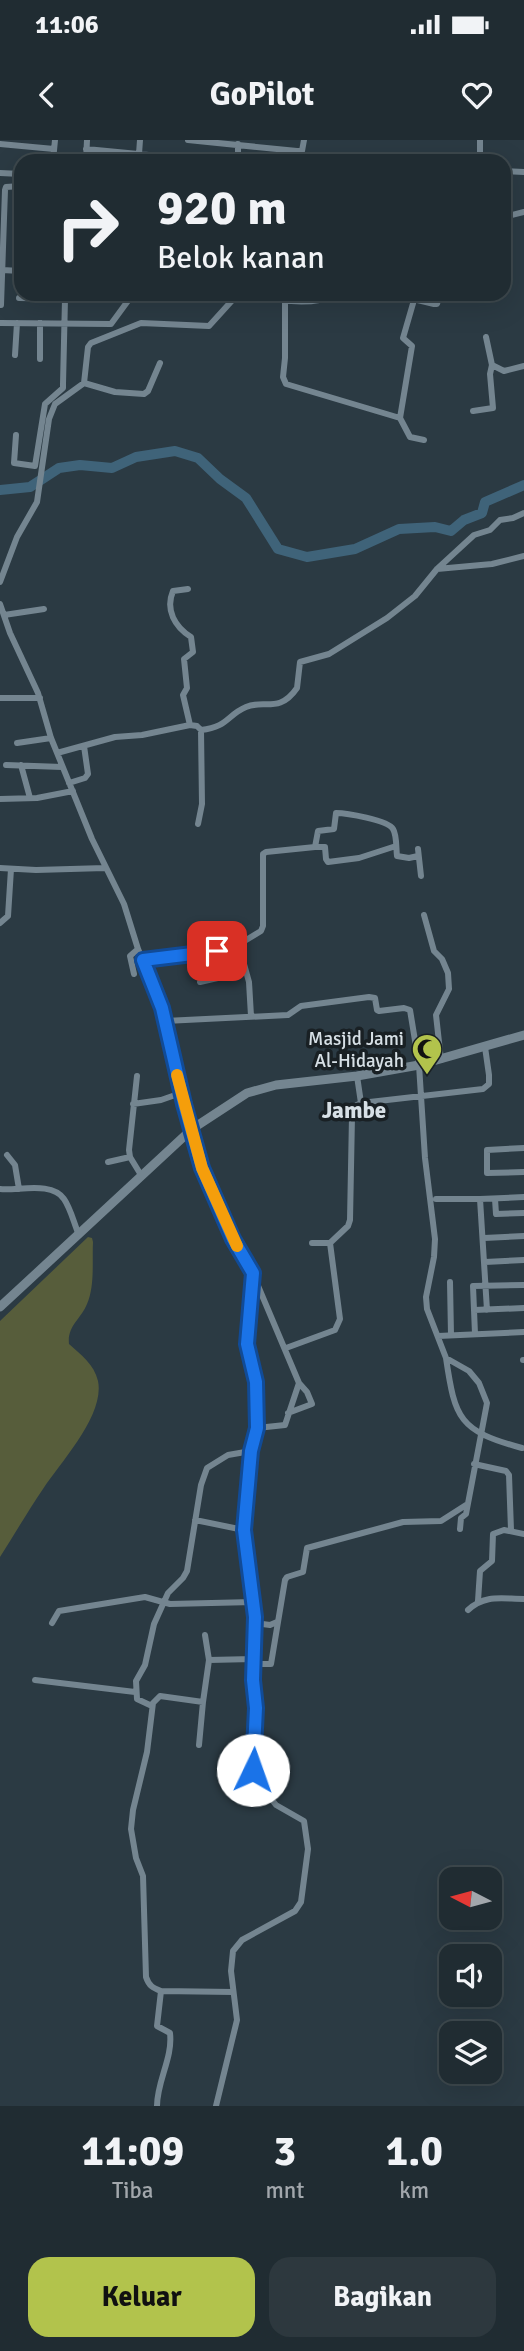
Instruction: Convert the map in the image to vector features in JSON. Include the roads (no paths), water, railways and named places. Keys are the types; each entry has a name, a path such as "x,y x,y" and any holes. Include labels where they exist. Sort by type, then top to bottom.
{"street":[{"path":"54,154 55,140"},
{"path":"86,154 87,140"},
{"path":"86,149 139,154 140,140"},
{"path":"188,140 302,151 304,140"},
{"path":"0,144 54,149"},
{"path":"238,144 238,154"},
{"path":"12,305 1,305 1,255 5,190 6,187 14,186"},
{"path":"2,270 14,271"},
{"path":"16,435 14,463 35,466 45,404 63,388 65,301"},
{"path":"0,323 111,324 127,301"},
{"path":"0,582 16,537 33,511 39,489 49,419 55,404 84,383 88,347 91,342 141,323 209,326 232,301"},
{"path":"285,301 283,377 286,384 400,418"},
{"path":"414,301 403,338 412,345 412,349 400,418 410,437 424,440"},
{"path":"419,301 434,304 438,301"},
{"path":"15,355 17,323"},
{"path":"40,323 40,359"},
{"path":"474,411 493,408 490,380 492,365 486,337"},
{"path":"84,383 115,392 144,394 148,391 160,363"},
{"path":"492,365 504,370 524,366"},
{"path":"201,730 223,725 246,707 275,705 280,702 297,688 299,662 329,654 387,618 415,596 437,569 474,535 490,530 500,520 524,513"},
{"path":"437,569 492,564 524,556"},
{"path":"188,589 173,591 170,604 174,621 191,637 193,646 192,654 184,659 187,688 183,695 190,725"},
{"path":"0,604 40,698 62,767 124,904 165,1021 202,1168 217,1204 253,1273 299,1383 312,1404 288,1413"},
{"path":"4,615 44,609"},
{"path":"0,698 40,698"},
{"path":"57,753 115,737 197,726 201,730 202,804 198,824"},
{"path":"17,743 51,737"},
{"path":"69,783 85,778 88,774 84,746"},
{"path":"6,765 62,767"},
{"path":"21,765 30,798"},
{"path":"0,799 30,798 73,791"},
{"path":"314,847 317,844 318,831 334,830 334,815 337,812 361,815 391,825 395,831 398,857 418,852 421,876"},
{"path":"143,960 239,946 261,930 262,854 266,852 325,846 328,862 359,858 396,846"},
{"path":"0,868 105,867"},
{"path":"0,923 8,916 11,869"},
{"path":"424,915 434,951 442,959 448,973 449,989 436,1016 441,1060"},
{"path":"239,946 249,982 251,1016"},
{"path":"134,974 130,956 138,949"},
{"path":"200,982 222,977 223,971 217,951"},
{"path":"165,1021 288,1015 301,1006 375,998 379,1012 404,1008 410,1010 419,1065 435,1239 426,1297 427,1309 446,1358 452,1399 457,1411 465,1422 488,1439 522,1448"},
{"path":"0,1307 192,1129 235,1099 258,1088 357,1076 419,1065 524,1035"},
{"path":"312,1243 330,1242 348,1226 350,1220 352,1116 357,1105 487,1087 489,1075 485,1047"},
{"path":"137,1076 129,1142 130,1157 141,1175"},
{"path":"357,1076 361,1103"},
{"path":"133,1104 161,1100 181,1093"},
{"path":"524,1148 487,1150 487,1173 524,1172"},
{"path":"7,1155 15,1165 19,1189"},
{"path":"108,1162 130,1157"},
{"path":"0,1189 38,1189 58,1194 64,1199 79,1235"},
{"path":"436,1199 524,1197"},
{"path":"480,1199 486,1310"},
{"path":"495,1199 496,1214 524,1213"},
{"path":"484,1238 524,1236"},
{"path":"286,1349 339,1326 330,1242"},
{"path":"485,1262 524,1260"},
{"path":"216,2106 237,2020 232,1957 236,1945 295,1911 303,1897 308,1849 304,1821 279,1808 257,1781 253,1770 256,1708 253,1661 255,1623 244,1530 251,1451 257,1428 256,1382 247,1344 253,1273"},
{"path":"450,1282 452,1335"},
{"path":"475,1334 472,1286 524,1285"},
{"path":"474,1310 524,1308"},
{"path":"439,1336 524,1332"},
{"path":"446,1358 469,1371 479,1382 487,1404 466,1514 461,1518 460,1529"},
{"path":"257,1428 285,1425 299,1383"},
{"path":"152,1706 141,1703 135,1692 136,1681 146,1661 150,1634 163,1602 187,1571 207,1468 228,1455 251,1451"},
{"path":"474,1464 506,1471 509,1475 510,1530"},
{"path":"209,1660 271,1664 285,1580 303,1572 306,1548 403,1522 441,1521 466,1505"},
{"path":"195,1520 244,1530"},
{"path":"468,1611 478,1601 480,1571 492,1561 493,1534 496,1531 510,1530 524,1534"},
{"path":"52,1623 57,1613 62,1610 145,1597 170,1604 253,1602"},
{"path":"478,1601 524,1599"},
{"path":"255,1623 270,1625 277,1622"},
{"path":"199,1745 209,1660 205,1635"},
{"path":"35,1680 135,1692"},
{"path":"203,1702 160,1696 154,1700 152,1706 147,1752 131,1829 142,1876 145,1978 151,1988 161,1991 233,1992"},
{"path":"157,2106 157,2095 170,2044 170,2033 157,2026 161,1991"}],"waterway":[{"path":"0,490 30,487 59,468 80,465 112,468 136,457 175,451 198,458 246,498 278,549 307,557 355,549 399,529 435,527 451,531 464,520 482,513 485,502 524,485"}],"place":[{"name":"Masjid Jami Al-Hidayah","path":"427,1076"}],"district":[{"name":"Jambe","path":"354,1110"}]}
